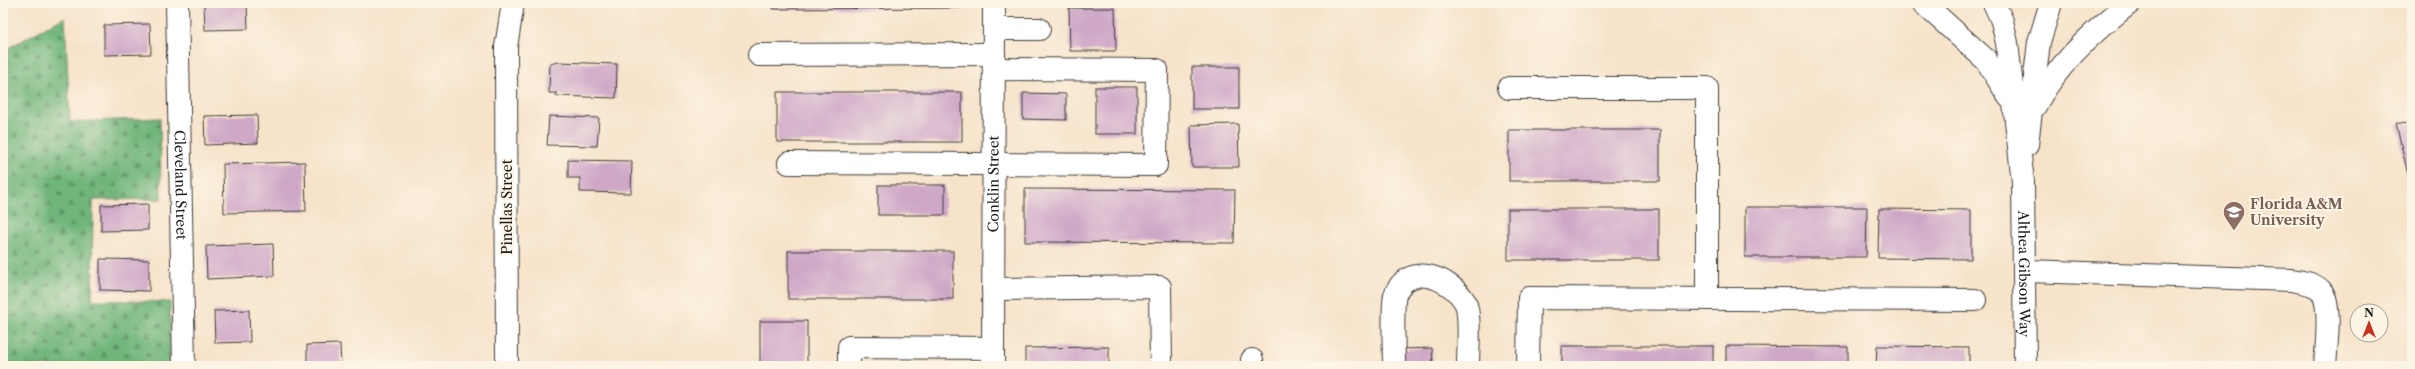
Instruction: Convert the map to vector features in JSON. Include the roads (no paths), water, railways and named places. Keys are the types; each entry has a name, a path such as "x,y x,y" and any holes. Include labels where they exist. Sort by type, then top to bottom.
{"street":[{"name":"Cleveland Street","path":"177,3 184,366"},
{"name":"Pinellas Street","path":"498,3 506,47"},
{"name":"Pinellas Street","path":"507,366 506,47 513,3"},
{"name":"Conklin Street","path":"993,357 994,3"},
{"path":"1923,3 1986,60 2023,112 2065,62 2130,3"},
{"name":"Althea Gibson Way","path":"1994,3 2005,32 2023,112 2026,366"},
{"name":"Althea Gibson Way","path":"2023,112 2039,42 2051,3"},
{"path":"994,29 1039,29"},
{"path":"759,55 994,62 1157,70 1156,165 789,163"},
{"path":"1509,88 1707,88 1707,299"},
{"path":"2024,271 2291,280 2312,284 2322,292 2327,308 2325,366"},
{"path":"1394,366 1395,296 1404,280 1414,276 1433,276 1454,290 1465,303 1468,326 1468,366"},
{"path":"993,289 1160,287 1160,366"},
{"path":"1528,366 1529,298 1975,300"},
{"path":"849,366 849,347 993,357"}],"place":[{"name":"Florida A&M University","path":"2234,232"}]}
